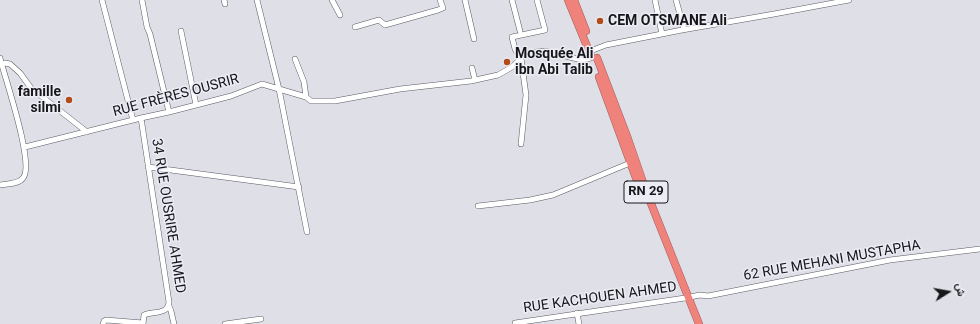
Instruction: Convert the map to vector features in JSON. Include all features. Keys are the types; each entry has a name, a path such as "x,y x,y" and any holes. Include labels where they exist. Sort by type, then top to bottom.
{"highway":[{"name":"RN 29","path":"568,0 628,139 646,191 687,298 695,324"},
{"name":"RN 29","path":"574,0 624,141 630,163 687,298 700,324"}],"street":[{"path":"102,0 133,120"},
{"path":"142,0 146,27 150,34 169,112"},
{"path":"257,0 279,89 307,232"},
{"path":"332,0 340,14"},
{"path":"355,27 378,20 385,25 438,10 443,8 440,0"},
{"path":"465,0 474,39"},
{"path":"512,0 520,31"},
{"path":"521,144 526,95 521,58 515,49 512,37 545,30 537,0"},
{"path":"655,0 662,34"},
{"path":"676,0 684,29"},
{"path":"593,56 606,45 684,29 849,0"},
{"path":"181,31 196,105"},
{"name":"RUE FRÈRES OUSRIR","path":"25,147 231,96 262,84 306,97 311,101 335,101 400,89 475,80 498,75 512,68 526,53 545,51 582,60 593,56"},
{"path":"0,58 25,147 27,170 24,178 20,182 0,185"},
{"path":"295,59 304,82 306,97"},
{"path":"1,65 6,63 10,64 20,73 31,88 87,132"},
{"path":"472,68 475,80"},
{"name":"34 RUE OUSRIRE AHMED","path":"141,118 169,306 165,310 146,314 143,318 143,324"},
{"path":"478,206 530,200 554,194 630,163"},
{"path":"148,167 299,187"},
{"name":"62 RUE MEHANI MUSTAPHA","path":"687,298 700,295 714,295 890,260 980,249"},
{"name":"RUE KACHOUEN AHMED","path":"515,323 687,298"},
{"path":"169,306 174,324"},
{"path":"577,313 579,324"},
{"path":"225,324 261,319"},
{"path":"102,324 106,320 143,324"}],"place":[{"name":"CEM OTSMANE Ali","path":"600,21"},
{"name":"Mosquée Ali ibn Abi Talib","path":"507,62"},
{"name":"famille silmi","path":"69,100"}]}
